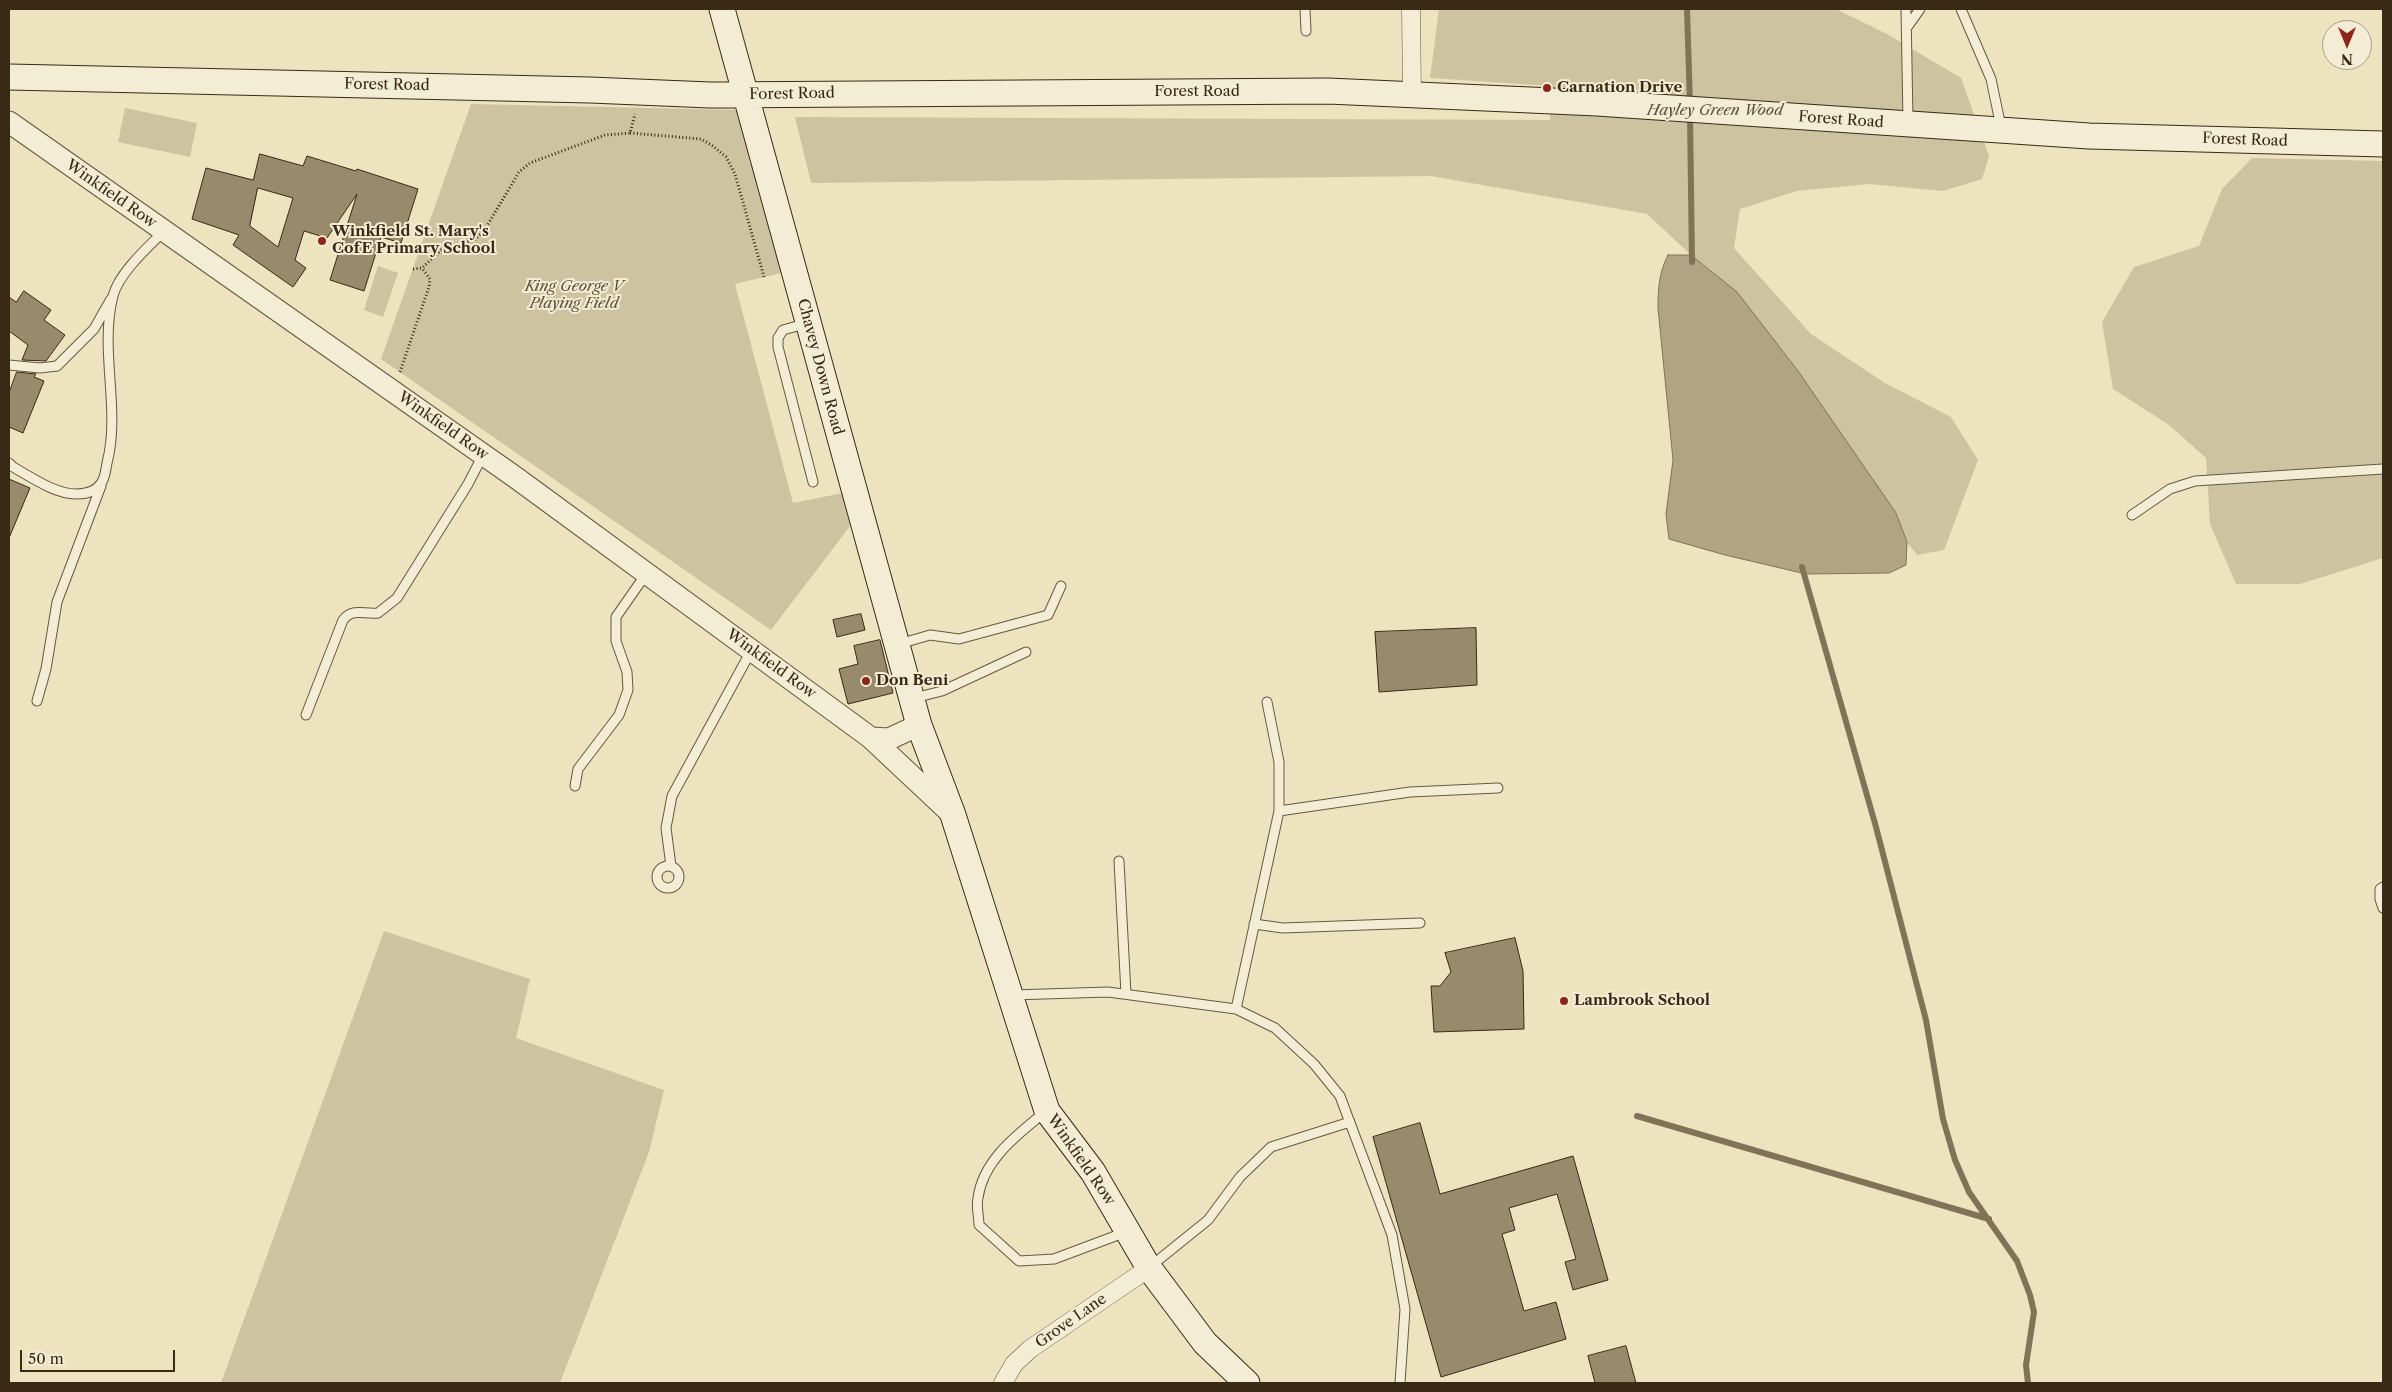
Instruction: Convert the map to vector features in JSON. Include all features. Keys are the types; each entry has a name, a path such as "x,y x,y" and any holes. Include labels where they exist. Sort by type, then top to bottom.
{"main road":[{"name":"Chavey Down Road","path":"722,9 919,725"},
{"name":"Forest Road","path":"9,77 745,94 1328,91 1667,108 2089,136 2383,144"},
{"name":"Winkfield Row","path":"919,725 953,815 1047,1111 1093,1172 1149,1268 1205,1343 1247,1383"}],"street":[{"path":"1411,9 1412,96"},
{"name":"Winkfield Row","path":"9,122 483,455 871,738 953,815"},
{"path":"871,738 889,739 919,725"},
{"name":"Grove Lane","path":"1003,1383 1014,1364 1030,1349 1149,1268"}],"lane":[{"path":"1305,9 1306,32"},
{"path":"1906,9 1908,26 1908,124"},
{"path":"1908,26 1920,9"},
{"path":"1961,9 1991,79 2001,130"},
{"path":"10,361 40,368 57,366 94,329 113,295 138,257 164,231"},
{"path":"36,701 46,669 57,602 103,481 114,425 110,391 110,331 113,295"},
{"path":"808,323 783,330 778,338 778,347 813,482"},
{"path":"306,715 343,620 348,614 354,612 378,613 397,598 468,484 483,455"},
{"path":"9,462 14,467 52,487 75,494 93,491 103,481"},
{"path":"2132,515 2170,489 2195,481 2383,468"},
{"path":"575,786 578,769 620,715 628,690 627,672 616,641 616,617 646,573"},
{"path":"896,645 930,635 959,639 1048,615 1061,586"},
{"path":"671,866 666,828 672,796 751,650"},
{"path":"911,699 942,691 1026,652"},
{"path":"1236,1009 1279,811 1279,762 1267,702"},
{"path":"1279,811 1410,792 1498,788"},
{"path":"1119,861 1126,994"},
{"path":"2383,887 2380,890 2380,899 2383,908"},
{"path":"1254,924 1283,928 1420,923"},
{"path":"1009,995 1108,992 1236,1009 1275,1028 1314,1064 1340,1096 1392,1235 1405,1309 1400,1383"},
{"path":"1047,1111 1015,1136 989,1166 978,1198 979,1225 1019,1261 1054,1259 1128,1231"},
{"path":"1149,1268 1208,1220 1240,1177 1271,1147 1350,1122"}],"path":[{"path":"630,133 640,92"},
{"path":"413,269 422,268 441,250 474,240 484,231 520,172 530,163 605,135 630,133 701,140 714,146 726,157 735,174 764,277"},
{"path":"393,391 429,287 430,279 422,268"}],"green space":[{"name":"Hayley Green Wood","path":"1439,9 1836,9 1887,34 1961,78 1989,156 1982,179 1943,191 1869,184 1797,191 1740,209 1734,248 1811,334 1885,383 1951,417 1978,460 1944,550 1917,555 1907,542 1896,513 1712,271 1691,255 1647,214 1431,176 811,183 795,117 1550,120 1550,86 1430,78"},
{"name":"King George V Playing Field","path":"471,104 737,110 785,272 735,284 793,503 843,493 850,526 771,630 381,359"},
{"path":"125,108 197,123 190,157 118,142"},
{"path":"2252,158 2383,161 2383,558 2300,584 2236,584 2210,524 2206,458 2169,425 2113,389 2102,322 2134,267 2199,246 2222,189"},
{"path":"378,266 398,273 383,317 364,310"},
{"path":"384,931 530,979 516,1038 664,1090 649,1152 560,1383 221,1383"}],"shaded area":[{"path":"1668,255 1691,255 1737,292 1798,371 1896,513 1907,542 1906,565 1889,573 1806,574 1725,555 1669,539 1666,514 1673,460 1658,308 1660,281"}],"building":[{"path":"260,154 303,166 307,156 356,171 357,169 418,189 401,243 381,237 364,291 330,280 357,194 327,238 304,231 295,260 306,268 293,287 233,245 239,235 192,219 206,168 253,180","holes":["258,188 293,198 278,247 250,226"]},
{"path":"24,291 51,310 44,320 65,335 46,361 22,360 28,345 9,331 9,297 16,302"},
{"path":"17,372 36,374 34,377 44,381 23,433 9,427 9,393"},
{"path":"9,479 30,488 9,538"},
{"path":"861,614 865,630 837,637 833,620"},
{"path":"1476,628 1477,685 1379,692 1375,632"},
{"name":"Don Beni","path":"880,640 893,693 848,704 839,669 858,664 854,646"},
{"path":"1515,938 1523,971 1524,1029 1434,1032 1431,986 1440,986 1451,972 1445,953"},
{"path":"1420,1123 1440,1194 1573,1156 1608,1280 1573,1290 1565,1262 1576,1259 1557,1194 1509,1208 1515,1230 1502,1234 1524,1311 1556,1302 1566,1339 1441,1377 1373,1137"},
{"path":"1626,1346 1636,1383 1595,1383 1588,1356"}],"waterway":[{"path":"1687,9 1690,105"},
{"path":"1690,115 1692,262"},
{"path":"1802,567 1876,827 1926,1020 1943,1119 1955,1160 1969,1192 2017,1261 2030,1295 2034,1312 2026,1365 2028,1383"},
{"path":"1637,1116 1989,1219"}],"place":[{"name":"Carnation Drive","path":"1547,88"},
{"name":"Winkfield St. Mary's CofE Primary School","path":"322,241"},
{"name":"Don Beni","path":"866,681"},
{"name":"Lambrook School","path":"1564,1001"}]}
